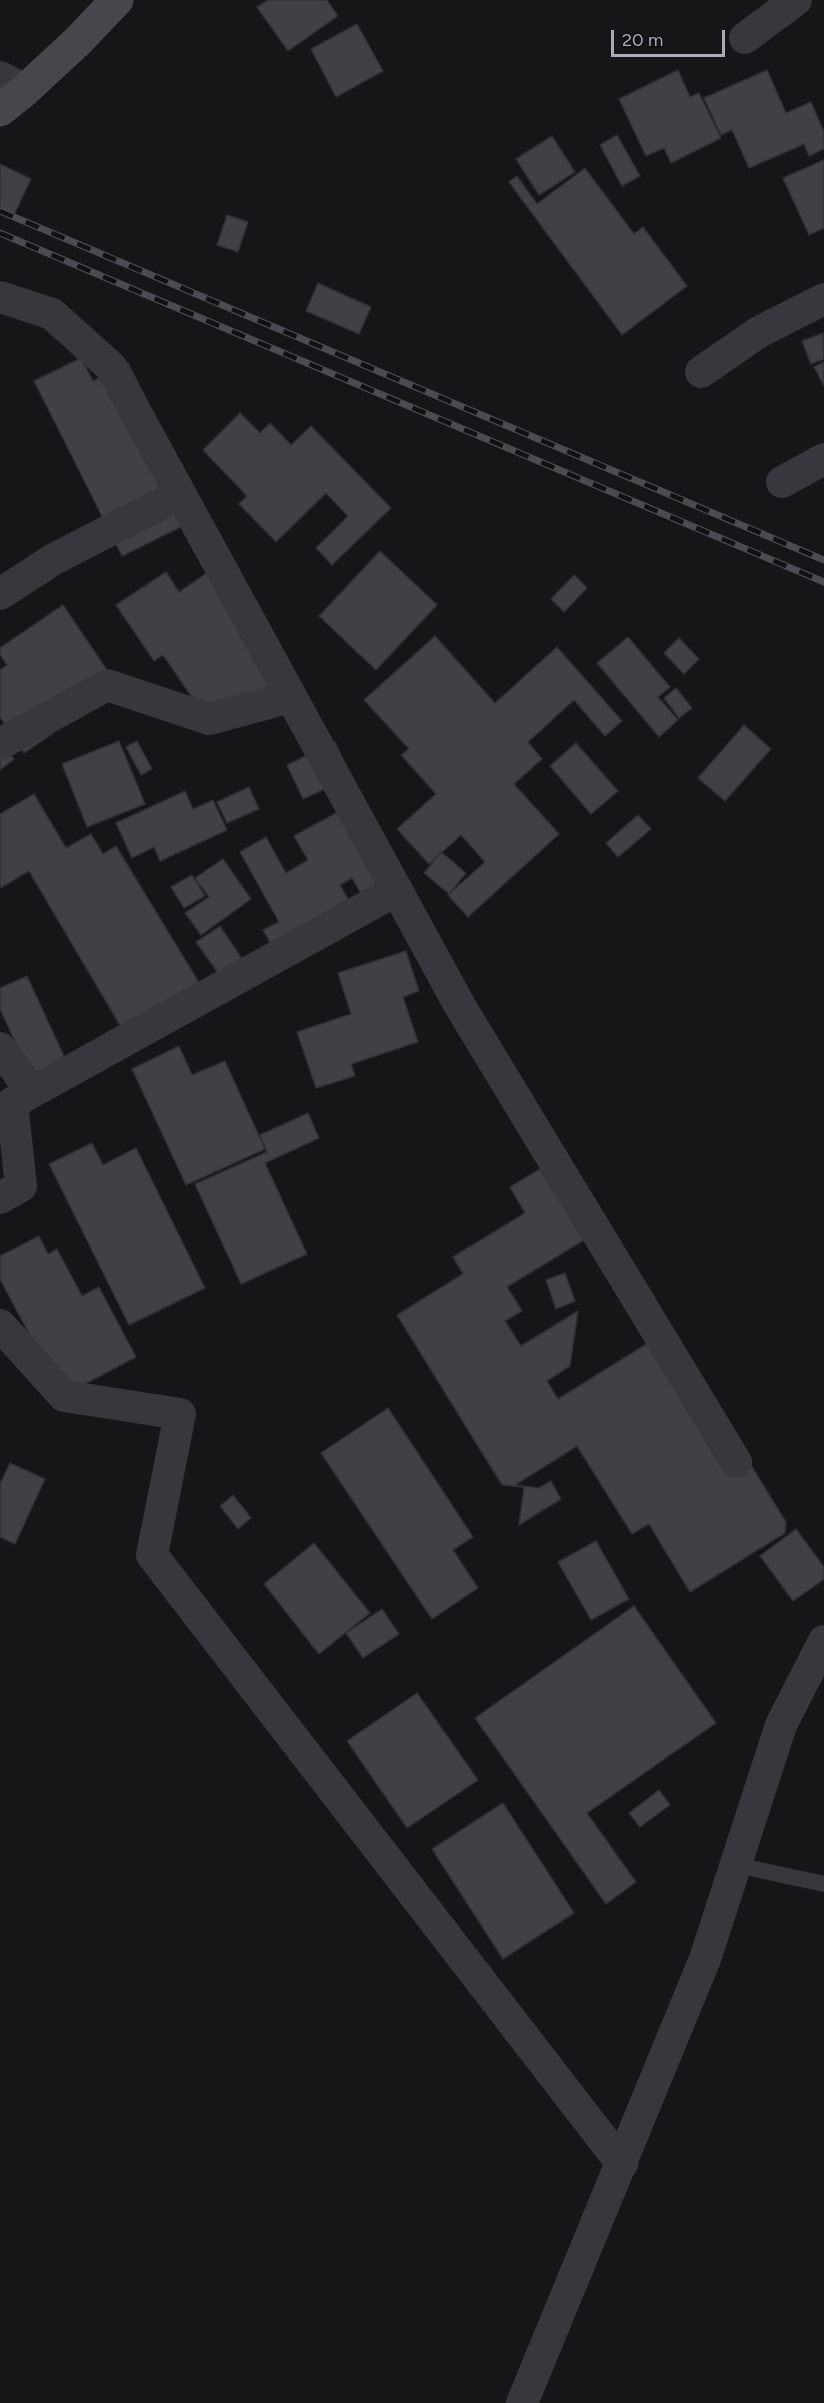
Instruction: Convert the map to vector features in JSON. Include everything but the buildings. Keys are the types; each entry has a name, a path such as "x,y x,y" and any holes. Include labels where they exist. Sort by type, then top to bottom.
{"main road":[{"path":"0,110 13,84 78,41 117,0"}],"street":[{"path":"745,38 796,0"},
{"path":"0,297 52,314 111,367 460,1006 736,1462"},
{"path":"701,372 759,332 824,299"},
{"path":"782,482 824,459"},
{"path":"0,594 54,559 180,494"},
{"path":"0,744 107,685 209,719 291,697"},
{"path":"0,1198 21,1186 12,1103 397,890"},
{"path":"0,1048 32,1092"},
{"path":"0,1325 64,1396 180,1414 152,1555 622,2164"},
{"path":"522,2403 705,1959 781,1725 824,1641"}],"lane":[{"path":"736,1865 824,1884"}],"railway":[{"path":"0,211 824,560"},
{"path":"0,233 824,582"}]}
